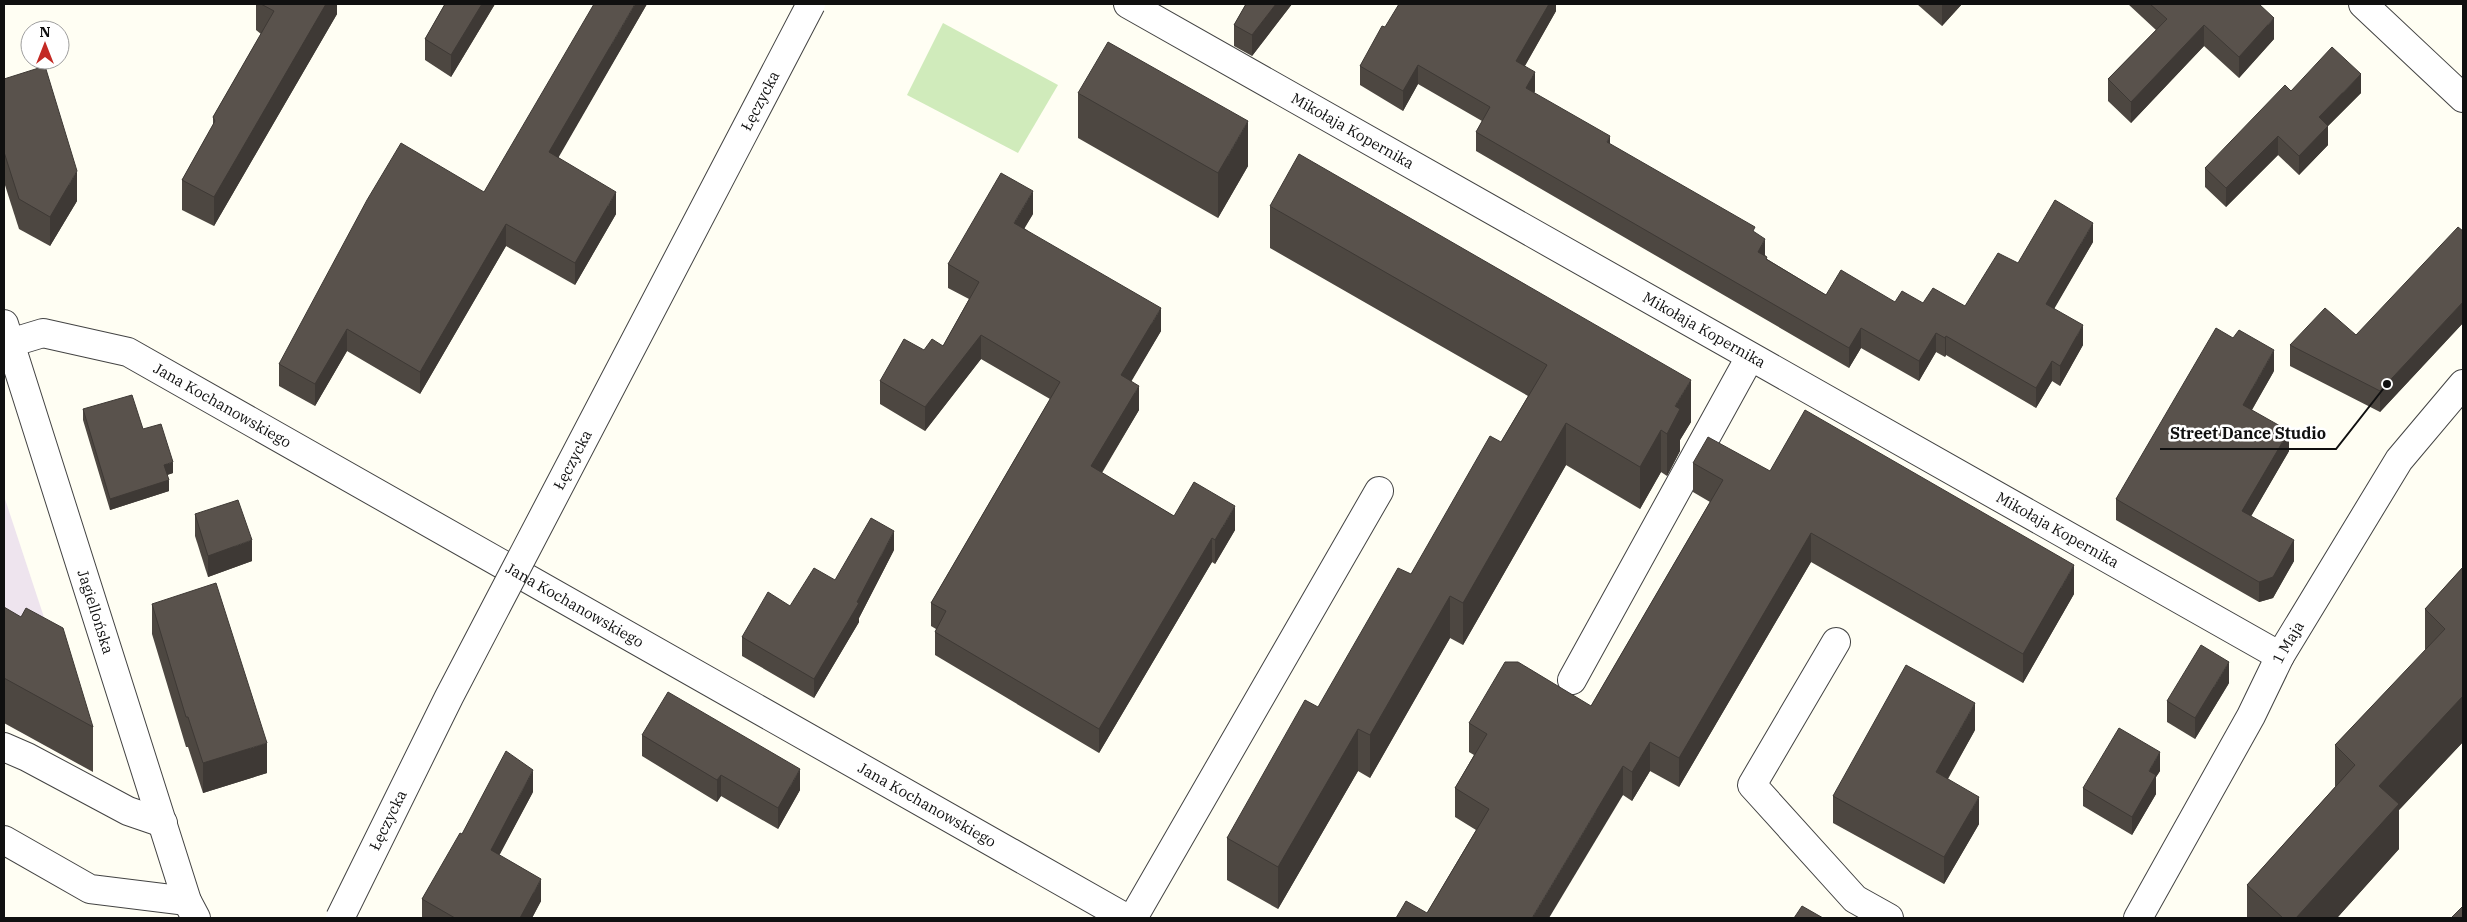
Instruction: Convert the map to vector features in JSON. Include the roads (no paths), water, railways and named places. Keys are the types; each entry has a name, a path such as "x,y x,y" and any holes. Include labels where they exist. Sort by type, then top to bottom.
{"street":[{"name":"Łęczycka","path":"340,918 449,697 811,4"},
{"name":"Mikołaja Kopernika","path":"1128,4 1750,358 2280,656"},
{"path":"2363,4 2463,98"},
{"name":"Jana Kochanowskiego","path":"7,334 43,333 128,352 1126,918"},
{"name":"Jagiellońska","path":"7,334 192,909"},
{"path":"1572,680 1750,358"},
{"name":"1 Maja","path":"2138,918 2251,716 2280,656 2399,460 2463,384"},
{"path":"1133,918 1379,491"},
{"path":"1836,642 1752,785 1855,899 1889,918"},
{"path":"4,747 27,757 128,811 163,823"},
{"path":"4,840 90,889 192,909"}],"place":[{"name":"Street Dance Studio","path":"2387,384"}]}
